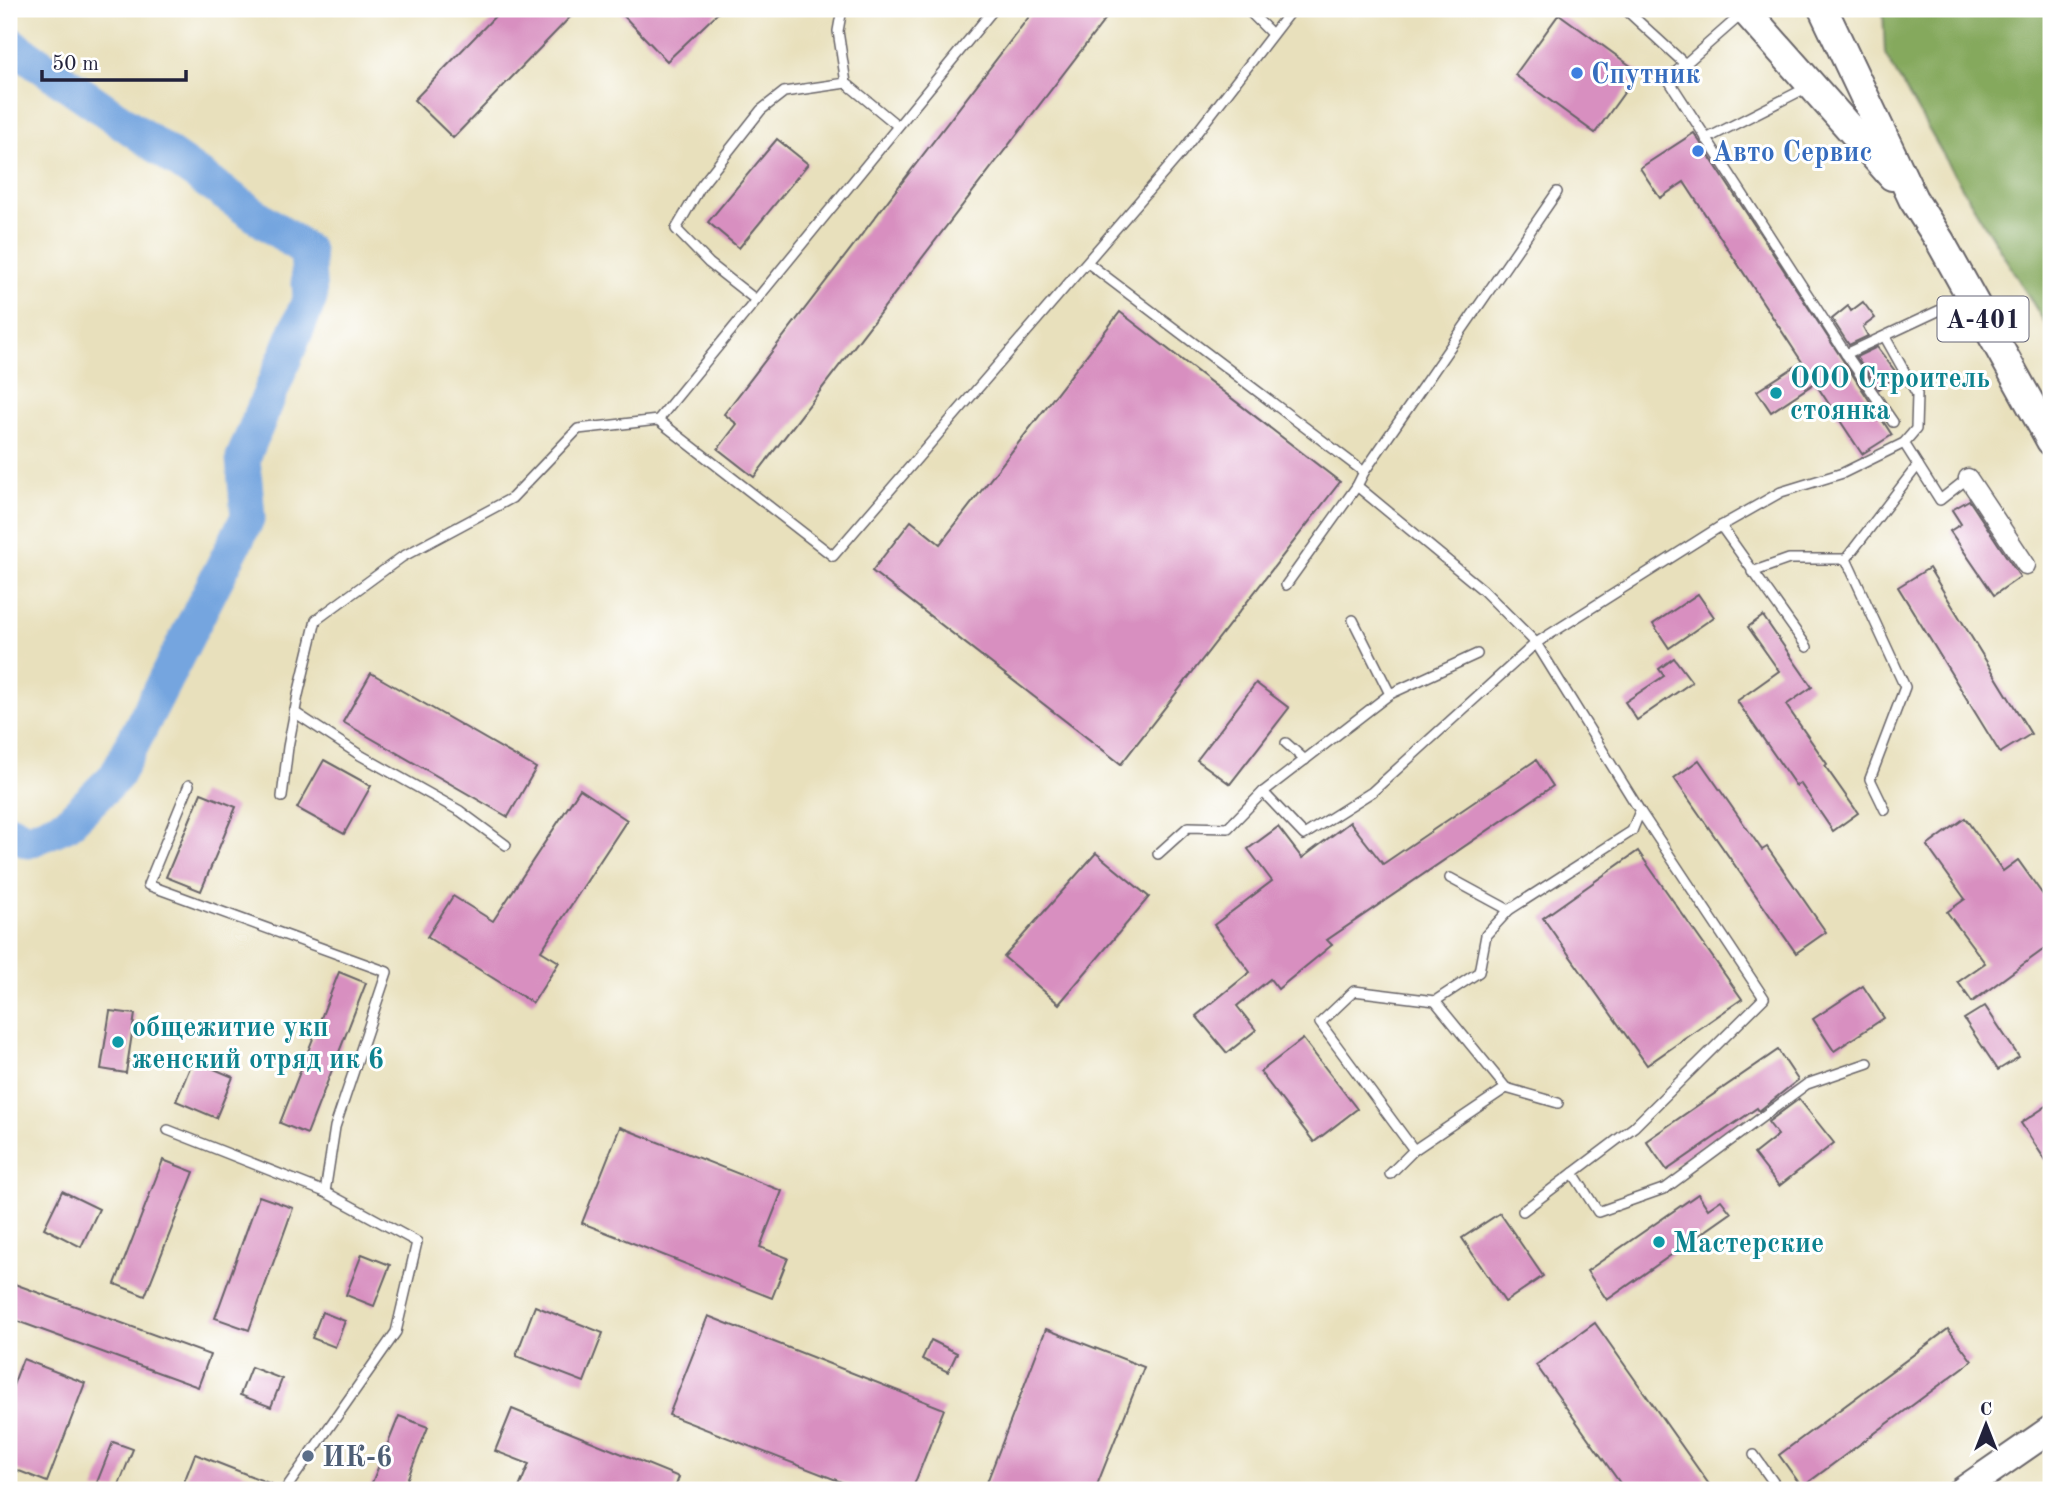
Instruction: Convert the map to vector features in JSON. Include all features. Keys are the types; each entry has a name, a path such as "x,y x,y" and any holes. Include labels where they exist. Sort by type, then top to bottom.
{"main road":[{"name":"А-401","path":"1823,9 1913,199 1940,241 2051,440"},
{"name":"А-401","path":"1745,10 1913,199"}],"street":[{"path":"1968,478 2026,565"},
{"path":"1963,1490 2051,1429"}],"lane":[{"path":"842,9 838,32 846,83 898,126"},
{"path":"658,420 994,9"},
{"path":"1247,9 1272,34"},
{"path":"282,797 288,747 316,620 402,557 512,498 578,429 658,420 833,556 1181,153 1292,9"},
{"path":"1625,9 1685,64"},
{"path":"1745,10 1668,79 1893,422"},
{"path":"756,300 709,263 676,229 701,186 761,110 784,92 846,83"},
{"path":"1706,139 1811,86"},
{"path":"1286,585 1357,486 1557,192"},
{"path":"1088,263 1364,472"},
{"path":"1846,354 1970,296"},
{"path":"1263,792 1304,835 1372,792 1536,643 1721,526 1781,492 1843,473 1904,443 1916,429 1917,394 1885,337"},
{"path":"1904,443 1940,500 1968,478"},
{"path":"1846,559 1918,465"},
{"path":"1357,486 1483,590 1536,643 1640,811 1764,998 1634,1127 1523,1211"},
{"path":"1721,526 1807,647"},
{"path":"1752,572 1789,559 1846,559"},
{"path":"1846,559 1905,687 1870,779 1885,810"},
{"path":"1353,620 1390,694"},
{"path":"1158,854 1188,827 1228,828 1263,792 1390,694 1477,654"},
{"path":"295,712 360,755 460,811 506,845"},
{"path":"1286,743 1305,760"},
{"path":"189,785 148,885 387,972 335,1127 325,1192"},
{"path":"1414,1150 1320,1023 1354,991 1435,1001 1479,972 1486,935 1509,910 1632,831 1640,811"},
{"path":"1450,878 1509,910"},
{"path":"1435,1001 1506,1088 1558,1103"},
{"path":"1573,1173 1598,1212 1666,1188 1807,1084 1868,1063"},
{"path":"1390,1174 1414,1150 1506,1088"},
{"path":"168,1130 325,1192 417,1242 396,1332 285,1490"},
{"path":"1754,1455 1779,1490"}],"green space":[{"path":"1883,9 2051,9 2047,29 2051,40 2051,333 1885,54"}],"building":[{"path":"502,9 578,9 453,138 414,100"},
{"path":"617,9 722,9 667,61"},
{"path":"1035,9 1113,9 754,477 718,449 737,424 724,414"},
{"name":"Спутник","path":"1559,14 1639,72 1595,133 1515,75"},
{"path":"1694,133 1892,435 1862,454 1815,383 1771,412 1757,391 1802,362 1684,182 1660,198 1640,168"},
{"path":"777,139 808,164 739,248 708,222"},
{"path":"1863,302 1875,318 1863,327 1868,336 1849,345 1832,319 1848,306 1851,311"},
{"path":"1120,312 1340,482 1121,764 872,571 911,521 940,544"},
{"path":"1877,347 1898,375 1879,389 1856,357"},
{"path":"1969,500 2020,577 1994,595 1950,531 1961,524 1952,510"},
{"path":"1929,568 2031,734 2000,753 1898,587"},
{"path":"1698,594 1714,617 1669,648 1653,624"},
{"path":"1763,616 1812,687 1786,705 1858,813 1833,831 1800,783 1796,786 1737,701 1779,671 1748,627"},
{"path":"1674,658 1692,682 1637,720 1625,702 1664,676 1659,669"},
{"path":"371,673 536,768 508,817 343,722"},
{"path":"1256,683 1289,708 1230,784 1197,760"},
{"path":"324,760 371,786 344,834 297,808"},
{"path":"1536,760 1553,786 1327,940 1332,945 1278,989 1270,979 1237,1006 1256,1030 1227,1053 1196,1016 1250,972 1214,925 1272,881 1248,849 1278,827 1302,858 1350,822 1383,864"},
{"path":"1699,760 1762,850 1767,847 1826,932 1796,953 1674,778"},
{"path":"580,789 627,820 541,951 559,962 533,1003 427,937 453,896 493,921"},
{"path":"201,793 236,807 201,891 166,877"},
{"path":"1965,818 2003,871 2018,860 2051,906 2051,944 1972,1002 1958,982 1985,963 1947,912 1965,899 1927,846"},
{"path":"1638,851 1742,999 1647,1065 1543,918"},
{"path":"1096,853 1149,897 1059,1004 1004,957"},
{"path":"339,972 366,983 307,1134 280,1123"},
{"path":"1863,986 1884,1018 1834,1051 1813,1019"},
{"path":"1985,1006 2019,1057 1998,1070 1964,1019"},
{"name":"общежитие укп женский отряд ик 6","path":"110,1011 135,1014 126,1073 101,1069"},
{"path":"1303,1039 1357,1109 1314,1142 1260,1072"},
{"path":"1778,1050 1798,1080 1759,1111 1757,1108 1667,1170 1646,1141"},
{"path":"193,1060 233,1077 216,1118 176,1101"},
{"path":"1799,1099 1834,1143 1779,1186 1754,1154 1778,1135 1768,1122"},
{"path":"2051,1103 2051,1169 2021,1123"},
{"path":"620,1127 782,1191 760,1247 788,1258 772,1298 582,1223"},
{"path":"163,1160 194,1172 145,1296 115,1284"},
{"path":"62,1191 99,1209 81,1247 44,1228"},
{"name":"Мастерские","path":"1698,1194 1708,1209 1721,1200 1731,1213 1607,1300 1587,1271"},
{"path":"259,1196 293,1208 249,1330 215,1318"},
{"path":"1500,1213 1543,1276 1505,1302 1462,1238"},
{"path":"362,1254 390,1265 374,1306 346,1295"},
{"path":"9,1282 210,1355 198,1387 9,1318"},
{"path":"535,1306 603,1333 584,1382 516,1356"},
{"path":"322,1312 345,1321 335,1347 312,1338"},
{"path":"708,1316 944,1409 912,1490 862,1490 669,1415"},
{"path":"1595,1323 1713,1490 1625,1490 1536,1365"},
{"path":"1046,1329 1144,1367 1095,1490 984,1490"},
{"path":"1948,1329 1972,1361 1802,1487 1779,1455"},
{"path":"931,1340 957,1353 948,1372 922,1359"},
{"path":"23,1359 85,1383 47,1482 9,1467 9,1396"},
{"path":"251,1367 282,1379 271,1407 240,1395"},
{"path":"512,1409 679,1477 674,1490 518,1490 529,1464 495,1451"},
{"path":"399,1416 428,1427 403,1490 369,1490"},
{"path":"113,1442 133,1449 117,1490 94,1490"},
{"path":"195,1454 279,1487 278,1490 181,1490"}],"waterway":[{"path":"9,43 307,251 310,298 243,458 248,517 116,776 67,824 28,841 9,831"}],"place":[{"name":"Спутник","path":"1577,73"},
{"name":"Авто Сервис","path":"1698,151"},
{"name":"ООО Строитель стоянка","path":"1776,393"},
{"name":"общежитие укп женский отряд ик 6","path":"118,1042"},
{"name":"Мастерские","path":"1659,1242"},
{"name":"ИК-6","path":"308,1456"}]}
